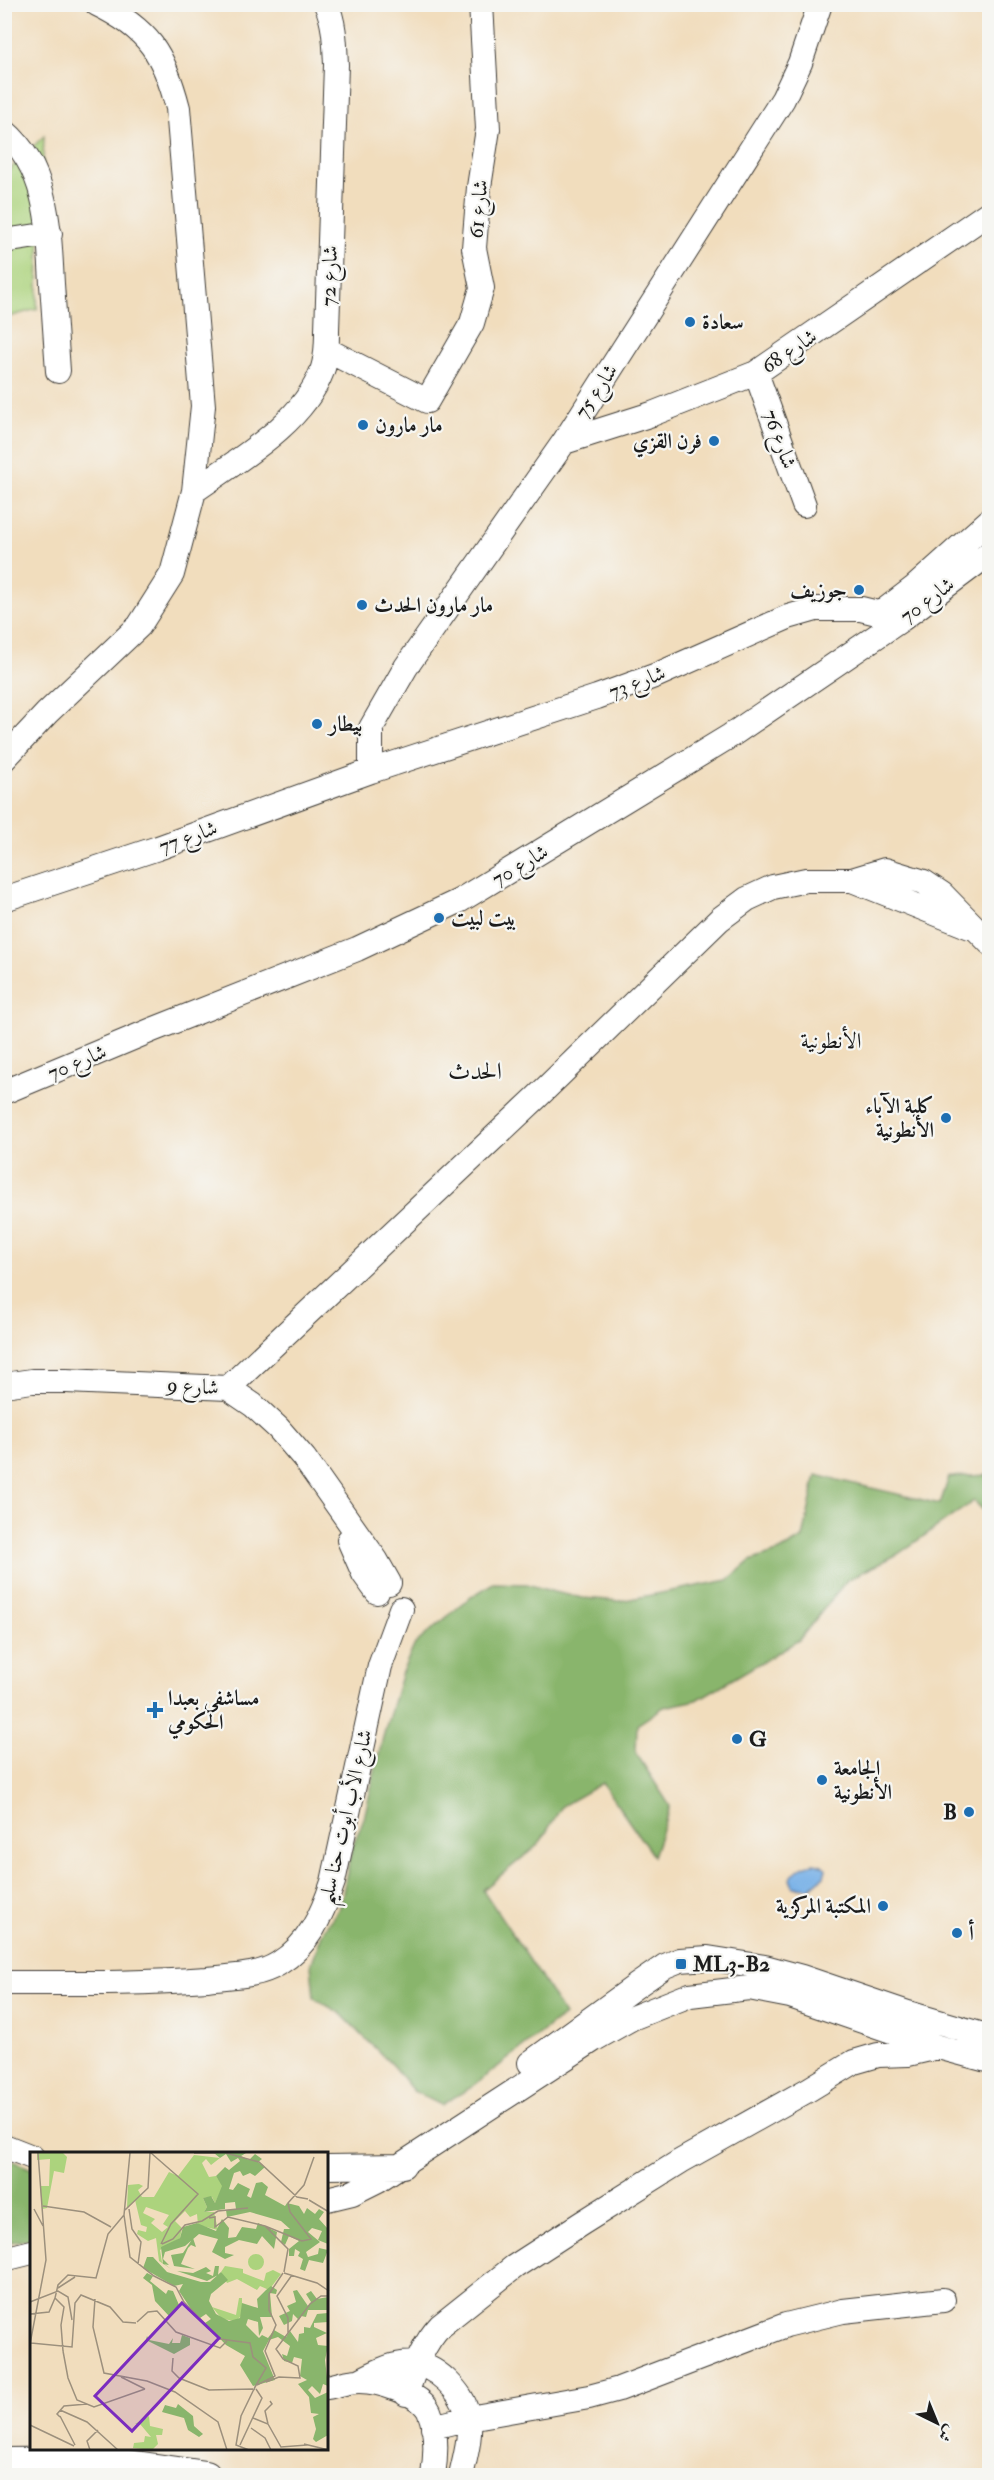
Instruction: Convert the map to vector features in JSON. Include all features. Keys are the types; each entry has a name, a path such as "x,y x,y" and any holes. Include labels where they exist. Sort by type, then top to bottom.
{"main road":[{"path":"4,2463 110,2462 206,2475"}],"street":[{"path":"4,759 47,713 139,626 172,574 194,491 203,406 178,108 170,75 158,53 142,33 117,14 97,4"},
{"name":"شارع 72","path":"194,491 290,420 310,395 322,370 327,350 336,65 330,13 326,4"},
{"name":"شارع 61","path":"327,350 428,401 472,323 482,288 474,248 479,187 488,129 481,4"},
{"name":"شارع 75","path":"371,771 371,728 406,667 564,442 783,99 800,63 820,4"},
{"path":"4,131 19,145 33,167 42,190 50,234 58,371"},
{"name":"شارع 68","path":"564,442 652,414 756,373 990,212"},
{"path":"4,241 50,234"},
{"name":"شارع 76","path":"756,373 804,505"},
{"path":"891,616 915,587 990,520"},
{"name":"شارع 70","path":"4,1092 196,1012 357,949 459,901 730,736 891,616 990,553"},
{"name":"شارع 73","path":"371,771 525,722 647,679 753,632 816,609 841,608 891,616"},
{"name":"شارع 77","path":"4,899 158,848 371,771"},
{"path":"228,1388 537,1098 720,919 747,899 773,887 806,879 852,880 983,936"},
{"name":"شارع 9","path":"4,1384 66,1381 228,1388 253,1405 278,1428 304,1458 331,1499 360,1566 387,1599"},
{"name":"شارع الأب أبوت حنا سليم","path":"4,1983 149,1983 254,1975 277,1965 292,1955 307,1940 322,1914 333,1882 380,1666 387,1599"},
{"path":"328,2167 394,2166 636,1986 665,1966 680,1960 708,1958 765,1967 990,2037"},
{"path":"328,2199 351,2193 593,2040 632,2018 690,1995 749,1988 790,1996 939,2048 990,2061"},
{"path":"854,2062 868,2023"},
{"path":"414,2398 417,2364 427,2343 440,2326 514,2267 681,2161 808,2091 854,2062 878,2055 908,2054 939,2048"},
{"path":"4,2146 30,2156"},
{"path":"4,2259 30,2252"},
{"path":"433,2427 469,2418 589,2397 619,2389 786,2325 843,2311 943,2300"},
{"path":"328,2387 359,2381 384,2368 403,2363 417,2364 433,2370 444,2378 460,2397 469,2418 461,2473 433,2472 433,2427 428,2410 414,2398 382,2384 359,2381"},
{"path":"414,2398 444,2378"}],"green space":[{"path":"44,136 37,309 5,318 5,174"},
{"path":"816,1475 940,1504 949,1477 989,1475 989,1516 974,1501 898,1554 847,1580 799,1640 697,1700 664,1707 637,1725 636,1753 670,1806 653,1856 602,1783 562,1806 539,1844 483,1890 564,2015 472,2087 441,2105 413,2091 393,2066 340,2013 314,1998 311,1965 323,1931 340,1907 352,1848 364,1818 383,1737 402,1672 415,1644 468,1599 493,1583 527,1584 583,1598 620,1601 728,1580 750,1561 780,1551 803,1538"},
{"path":"5,2158 30,2168 30,2239 5,2243"}],"water":[{"path":"814,1863 823,1865 826,1869 824,1876 810,1888 793,1887 790,1879 795,1873 803,1866"}],"place":[{"name":"سعادة","path":"690,322"},
{"name":"مار مارون","path":"363,425"},
{"name":"فرن القزي","path":"714,441"},
{"name":"جوزيف","path":"859,590"},
{"name":"مار مارون الحدث","path":"362,605"},
{"name":"بيطار","path":"317,724"},
{"name":"بيت لبيت","path":"439,918"},
{"name":"كلية الآباء الأنطونية","path":"946,1118"},
{"name":"مساشفى بعبدا الحكومي","path":"155,1710"},
{"name":"G","path":"737,1739"},
{"name":"الجامعة الأنطونية","path":"822,1780"},
{"name":"B","path":"969,1812"},
{"name":"المكتبة المركزية","path":"883,1906"},
{"name":"أ","path":"957,1933"},
{"name":"ML3-B2","path":"681,1964"}],"district":[{"name":"الأنطونية","path":"831,1040"},
{"name":"الحدث","path":"475,1071"}]}
